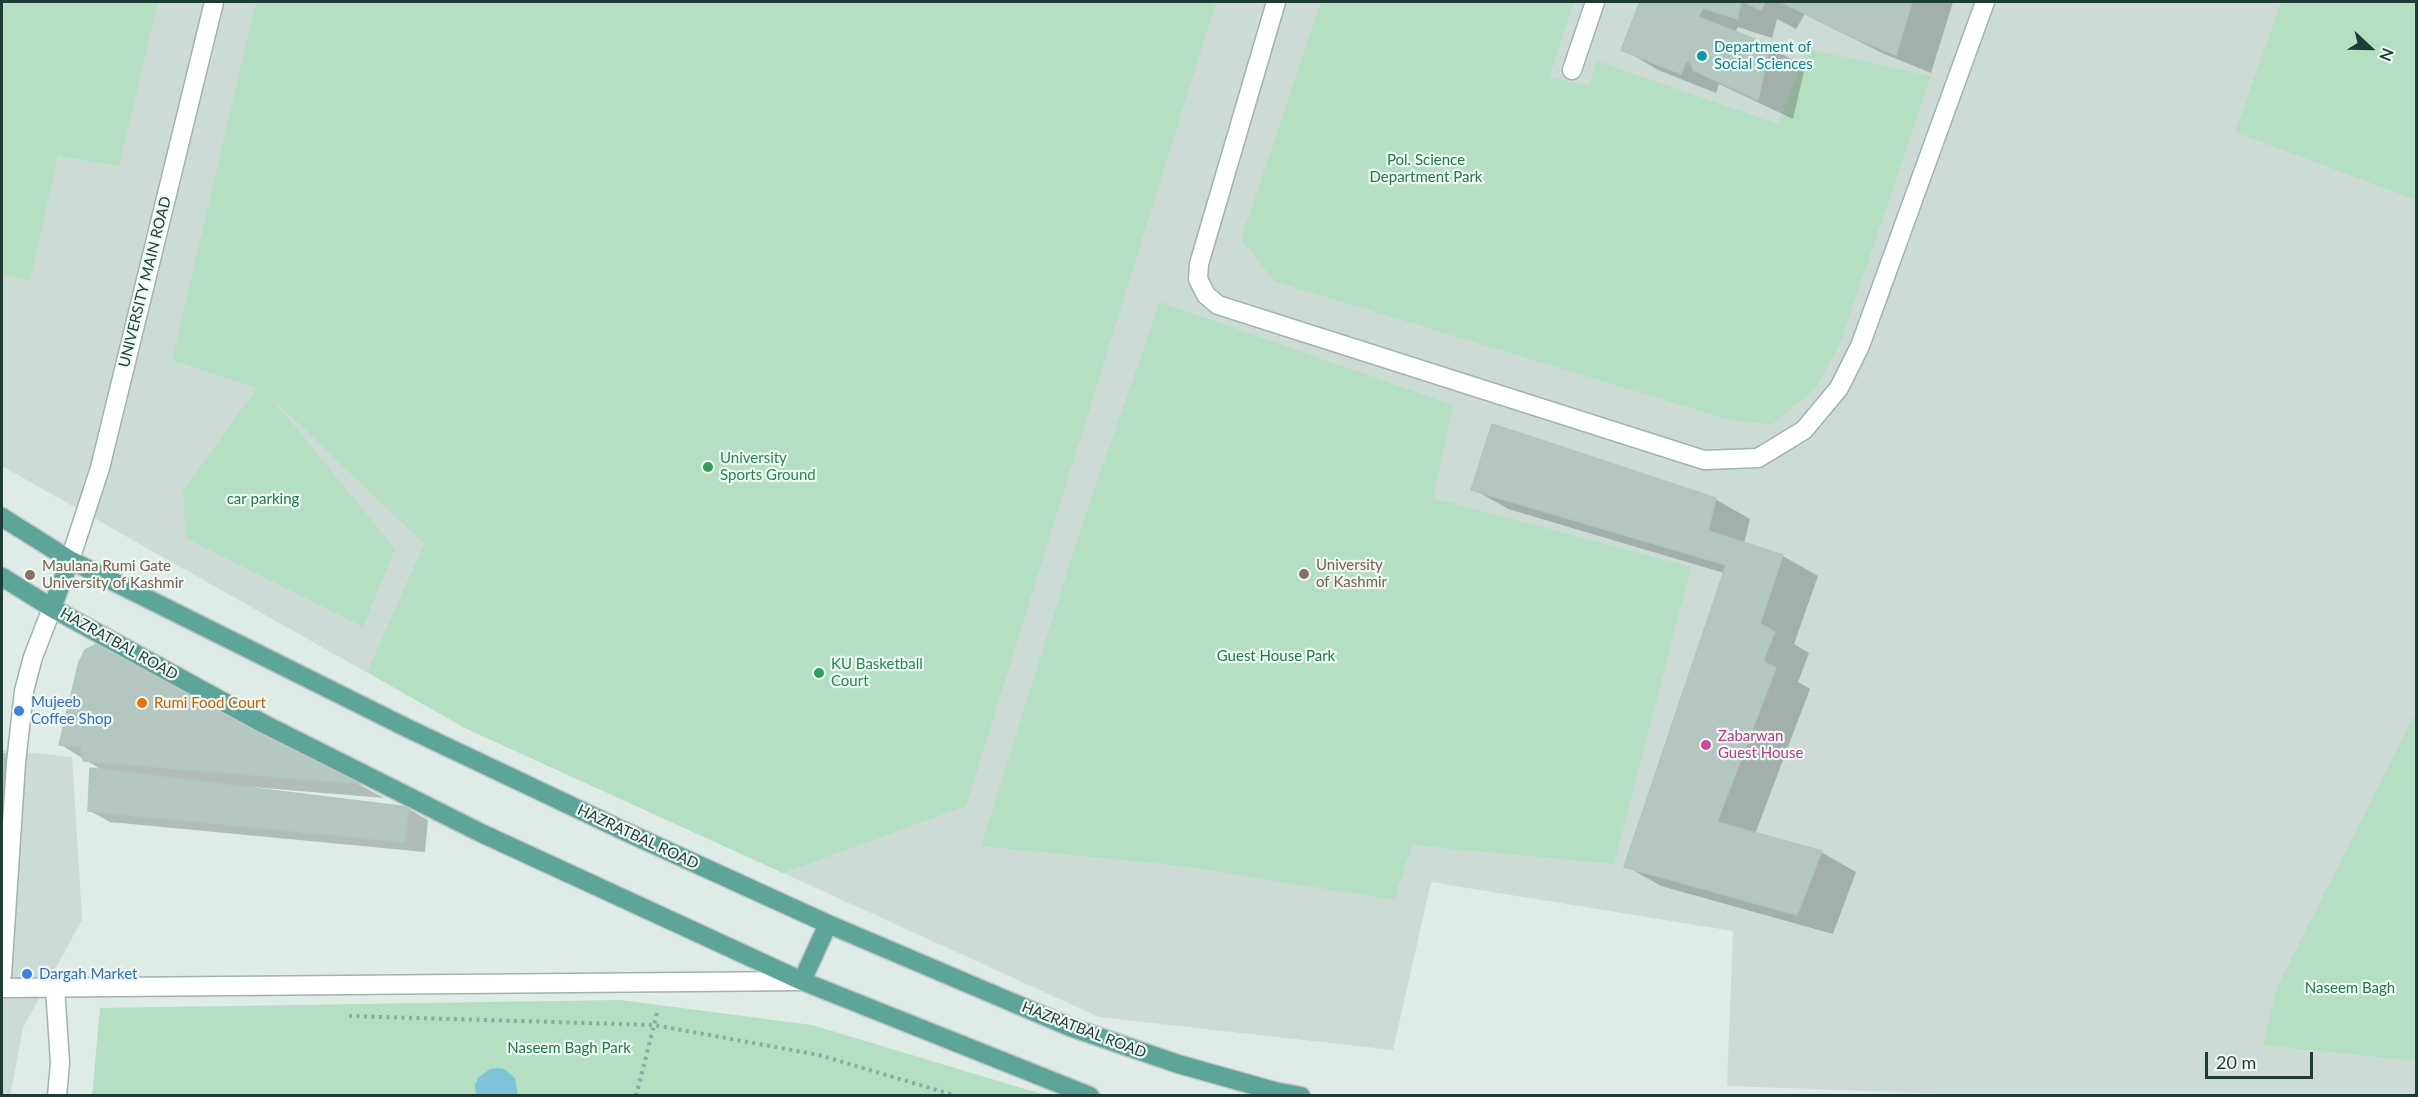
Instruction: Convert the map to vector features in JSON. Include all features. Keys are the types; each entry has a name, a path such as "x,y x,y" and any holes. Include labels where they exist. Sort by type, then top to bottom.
{"main road":[{"name":"HAZRATBAL ROAD","path":"2,517 70,560 407,728 828,924 1070,1027 1178,1064 1274,1091 1301,1095"},
{"path":"52,608 70,560"},
{"name":"HAZRATBAL ROAD","path":"2,577 52,608 264,724 481,833 802,981 1090,1095"},
{"path":"802,981 828,924"}],"street":[{"name":"UNIVERSITY MAIN ROAD","path":"70,560 100,468 214,2"},
{"path":"1276,2 1199,264 1198,279 1206,295 1218,305 1704,460 1758,458 1804,430 1839,388 1860,346 1985,2"},
{"path":"1572,70 1595,2"},
{"path":"2,975 16,763 24,691 33,657 52,608"},
{"path":"2,988 802,981"},
{"path":"55,987 60,1064 57,1095"}],"path":[{"path":"636,1095 665,982"},
{"path":"341,1015 654,1025 819,1055 957,1095"}],"shaded area":[{"name":"University of Kashmir","path":"2,2 2416,2 2416,1095 2008,1096 1727,1086 1733,931 1431,882 1393,1050 1099,1017 465,728 2,466"},
{"name":"Dargah Market","path":"2,750 72,757 82,920 23,1028 10,1096 2,1095"}],"green space":[{"path":"2,2 158,2 119,166 58,156 30,281 2,274"},
{"name":"University Sports Ground","path":"256,2 1216,2 966,806 783,873 465,728 367,672 424,544 269,395 395,549 363,627 186,538 183,491 257,388 172,360"},
{"name":"Pol. Science Department Park","path":"1321,2 1574,2 1549,78 1589,85 1597,61 1778,124 1808,49 1931,76 1841,341 1816,388 1771,425 1727,419 1274,281 1241,239"},
{"path":"2281,2 2416,2 2416,200 2235,132"},
{"name":"Guest House Park","path":"1160,302 1453,405 1433,498 1691,567 1614,864 1412,845 1394,900 1184,866 981,846 1083,522"},
{"name":"Naseem Bagh","path":"2416,712 2416,1061 2263,1045 2277,987"},
{"name":"Naseem Bagh Park","path":"620,1000 812,1025 1045,1095 92,1096 100,1008"}],"water":[{"path":"490,1069 504,1069 515,1078 518,1095 476,1095 475,1085 478,1078"}],"building":[{"name":"Department of Social Sciences","path":"1640,2 1741,2 1737,19 1703,8 1698,17 1770,45 1758,100 1693,70 1691,63 1686,61 1681,74 1621,50"},
{"name":"Department of Social Sciences","path":"1744,2 1765,2 1761,10"},
{"name":"Department of Social Sciences","path":"1781,2 1912,2 1896,55 1845,34"},
{"name":"Zabarwan Guest House","path":"1492,424 1716,498 1708,531 1783,555 1760,624 1775,632 1763,661 1776,668 1717,822 1822,851 1797,915 1624,867 1726,565 1471,490"},
{"name":"Rumi Food Court","path":"99,643 363,784 83,761 81,747 59,745 79,662 85,650"},
{"path":"2,754 5,754 2,803"},
{"path":"90,768 408,807 405,842 88,811"}],"place":[{"name":"Department of Social Sciences","path":"1702,56"},
{"name":"University Sports Ground","path":"708,467"},
{"name":"University of Kashmir","path":"1304,574"},
{"name":"Maulana Rumi Gate University of Kashmir","path":"30,575"},
{"name":"KU Basketball Court","path":"819,673"},
{"name":"Rumi Food Court","path":"142,703"},
{"name":"Mujeeb Coffee Shop","path":"19,711"},
{"name":"Zabarwan Guest House","path":"1706,745"},
{"name":"Dargah Market","path":"27,974"}],"park label":[{"name":"car parking","path":"263,499"}]}
